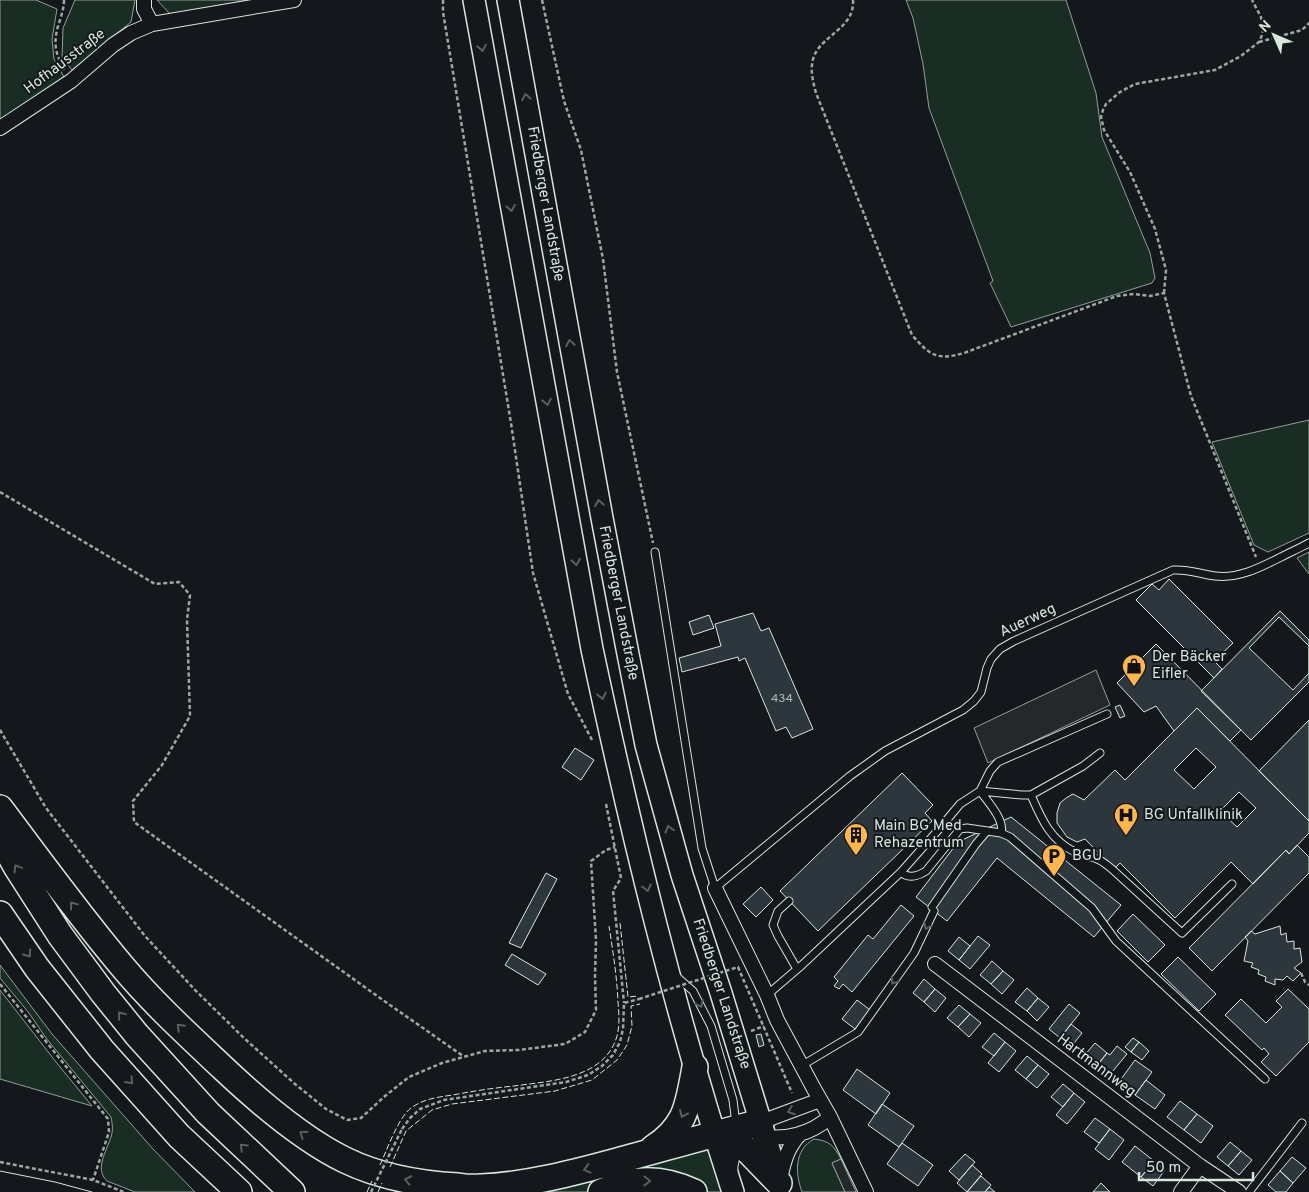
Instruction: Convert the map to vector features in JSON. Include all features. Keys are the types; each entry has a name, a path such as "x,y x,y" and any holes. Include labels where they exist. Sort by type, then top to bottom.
{"highway":[{"path":"0,808 123,968 196,1043 234,1079 282,1119 319,1145 344,1159 365,1168 415,1182 480,1188 566,1175 645,1153 744,1133 749,1152 781,1187"},
{"path":"0,838 60,935 103,993 208,1113 292,1192"},
{"path":"0,914 37,968 102,1050 179,1136 239,1192"},
{"path":"645,1153 669,1137 677,1127 686,1109 695,1068"},
{"path":"601,1192 624,1183 639,1181 668,1182 694,1192"}],"main road":[{"name":"Friedberger Landstraße","path":"508,0 602,518 646,744 682,875 721,993 744,1133 732,1188"},
{"name":"Friedberger Landstraße","path":"472,5 592,649 632,829 667,969 708,1110 744,1133"}],"street":[{"path":"144,0 144,9 152,24"},
{"name":"Hofhausstraße","path":"0,128 72,80 131,33 152,24 294,0"},
{"name":"Friedberger Landstraße","path":"716,888 777,1020 830,1116 866,1192"},
{"name":"Hartmannweg","path":"935,964 1200,1166 1238,1192"},
{"path":"744,1133 820,1100"},
{"path":"744,1133 786,1137 800,1134 821,1124 830,1116"},
{"path":"781,1187 787,1152 800,1134"},
{"path":"1181,1192 1200,1166"}],"lane":[{"name":"Auerweg","path":"716,888 850,776 885,751 963,710 974,701 981,692 991,659 1000,649 1173,570 1186,570 1215,576 1249,572 1309,542"},
{"path":"655,552 702,848 716,888"},
{"path":"767,995 802,965 901,872 960,804 980,790 990,771 998,762 1107,714"},
{"path":"980,790 1031,795 1083,766 1100,753"},
{"path":"980,790 1000,819 1003,827 1001,833"},
{"path":"1031,795 1045,825 1060,842 1075,852 1098,859 1104,863 1182,933 1232,884"},
{"path":"901,872 904,875 911,876 919,875 926,871 960,829 967,828 1010,836 1092,908 1116,942 1265,1079"},
{"path":"801,1066 858,1032 914,953 933,909 976,844 987,831"},
{"path":"789,901 778,911 773,925 797,969"},
{"path":"667,969 693,991 711,1026 744,1133"},
{"path":"1249,1192 1302,1123"}],"path":[{"path":"64,0 64,6 55,34 56,52 63,69 72,80"},
{"path":"443,0 443,12 511,423 533,573 568,694 592,739 594,748"},
{"path":"542,0 564,101 581,150 602,259 617,372 655,552"},
{"path":"853,0 853,6 845,23 818,48 812,60 812,76 816,93 912,335 921,346 933,355 949,358 1118,296 1134,294 1150,296 1164,293"},
{"path":"1252,0 1261,17 1263,33 1259,42"},
{"path":"1260,568 1191,396 1164,293 1166,270 1155,228 1130,172 1104,130 1101,117 1106,104 1120,92 1135,84 1215,70 1241,56 1259,42 1302,30 1309,23"},
{"path":"0,492 155,584 179,582 190,595 187,620 190,716 162,765 133,801 134,822 464,1056"},
{"path":"0,730 46,808 145,936 245,1039 326,1109 347,1120 361,1118 409,1077 442,1062 485,1051 519,1050 565,1044 585,1032 596,1010 596,940 591,861 606,850 615,848"},
{"path":"372,1192 402,1129 420,1109 444,1100 566,1082 588,1075 602,1066 613,1054 620,1042 623,1029 624,1003 614,890 621,878 605,799"},
{"path":"624,1003 738,967 792,1092"},
{"path":"1301,973 1305,982 1309,985"},
{"path":"0,984 108,1119 109,1132 93,1180"},
{"path":"0,1162 93,1180 124,1192"}],"green space":[{"path":"0,0 36,0 57,9 52,39 54,59 64,77 0,121"},
{"path":"75,0 135,0 131,22 72,70 62,58 63,28"},
{"path":"157,0 249,0 170,14"},
{"path":"906,0 1066,0 1096,93 1102,137 1150,253 1155,278 1152,283 1011,327 990,283 993,281 929,108 923,64 913,18"},
{"path":"1309,420 1309,533 1268,552 1254,545 1212,442"},
{"path":"1309,552 1309,574 1297,558"},
{"path":"0,965 52,1034 153,1149 195,1192 135,1192 107,1181 101,1170 103,1158 112,1133 111,1117 0,978"},
{"path":"0,990 56,1062 92,1106 0,1079"},
{"path":"814,1139 824,1141 833,1147 841,1159 832,1163 845,1192 802,1192 797,1170 798,1162 803,1149"},
{"path":"709,1146 724,1192 596,1185 588,1192 515,1192"}],"shaded area":[{"path":"1096,670 1110,705 988,763 974,728"},
{"path":"841,1159 856,1192 845,1192 832,1163"}],"building":[{"path":"1169,579 1233,643 1214,661 1222,669 1214,678 1136,600 1152,584 1159,590"},
{"path":"1280,611 1309,640 1309,682 1251,740 1201,691"},
{"path":"753,613 761,631 769,628 813,729 792,738 786,727 776,731 745,658 739,661 738,657 682,672 679,658 721,646 715,624"},
{"path":"709,615 714,628 693,635 689,622"},
{"path":"1279,617 1309,646 1309,673 1293,690 1249,648"},
{"path":"1156,644 1241,730 1230,741 1197,708 1174,731 1156,706 1144,712 1117,683"},
{"path":"1120,705 1125,716 1120,718 1115,707"},
{"path":"1197,708 1309,821 1309,833 1289,854 1286,850 1253,884 1231,862 1175,918 1120,863 1114,869 1085,839 1077,842 1067,837 1057,823 1060,803 1066,798 1073,794 1084,800 1115,770 1125,780","holes":["1196,748 1216,767 1194,789 1174,770","1239,792 1256,808 1237,827 1220,811"]},
{"path":"1309,720 1309,820 1308,820 1259,771"},
{"path":"575,748 594,760 581,780 562,767"},
{"name":"Main BG Med Rehazentrum","path":"902,773 933,805 925,813 932,821 818,931 780,891"},
{"name":"BGU","path":"1011,817 1121,905 1094,937 997,858 947,921 916,897 958,842"},
{"path":"1297,845 1309,857 1309,873 1212,971 1189,948 1286,850 1289,854"},
{"path":"546,873 557,879 521,948 509,943"},
{"path":"761,887 773,900 756,917 743,904"},
{"path":"901,905 914,916 852,992 843,984 839,989 834,986 838,981 834,977 868,935 873,939"},
{"path":"1133,914 1165,945 1148,962 1117,931"},
{"path":"1280,926 1281,935 1286,933 1287,942 1294,941 1294,949 1300,948 1302,962 1294,968 1301,973 1293,981 1287,976 1283,980 1275,979 1275,985 1265,981 1266,977 1258,974 1259,970 1251,967 1253,963 1244,961 1248,941 1245,937 1251,931 1255,934"},
{"path":"978,936 990,945 970,969 959,960"},
{"path":"959,937 970,946 959,960 948,951"},
{"path":"512,954 546,974 538,985 505,965"},
{"path":"1178,957 1216,994 1199,1011 1161,974"},
{"path":"992,961 1003,971 991,984 980,975"},
{"path":"1003,971 1014,980 1002,994 991,984"},
{"path":"924,979 935,989 924,1002 913,993"},
{"path":"1027,988 1038,998 1027,1011 1015,1002"},
{"path":"935,989 946,998 935,1012 924,1002"},
{"path":"1288,989 1309,1009 1309,1042 1276,1076 1261,1062 1269,1054 1264,1048 1262,1050 1225,1015 1241,999 1266,1023 1282,1007 1276,1001"},
{"path":"1038,998 1049,1007 1037,1021 1027,1011"},
{"path":"857,1000 870,1010 855,1029 842,1019"},
{"path":"1069,1004 1080,1013 1060,1038 1049,1029"},
{"path":"959,1005 970,1014 958,1027 947,1018"},
{"path":"970,1014 981,1023 969,1037 958,1027"},
{"path":"1071,1024 1082,1033 1071,1047 1060,1038"},
{"path":"994,1033 1005,1042 994,1056 982,1047"},
{"path":"761,1034 764,1045 759,1047 756,1035"},
{"path":"1133,1038 1139,1042 1131,1052 1125,1047"},
{"path":"1005,1042 1016,1051 999,1072 988,1063"},
{"path":"1139,1042 1149,1051 1142,1060 1131,1052"},
{"path":"1095,1043 1107,1053 1096,1067 1083,1057"},
{"path":"1117,1046 1127,1054 1108,1077 1096,1067 1107,1053 1110,1055"},
{"path":"1027,1056 1038,1065 1026,1079 1015,1070"},
{"path":"1135,1060 1152,1072 1135,1095 1119,1082"},
{"path":"1038,1065 1049,1074 1037,1088 1026,1079"},
{"path":"857,1069 890,1093 876,1114 843,1090"},
{"path":"1146,1080 1165,1095 1155,1109 1135,1095"},
{"path":"1063,1084 1074,1093 1063,1107 1051,1097"},
{"path":"1074,1093 1085,1102 1067,1124 1056,1115"},
{"path":"1180,1101 1197,1114 1184,1130 1167,1117"},
{"path":"882,1104 914,1126 899,1147 868,1125"},
{"path":"1197,1114 1213,1126 1201,1143 1184,1130"},
{"path":"1095,1118 1110,1129 1099,1143 1084,1132"},
{"path":"1110,1129 1124,1140 1109,1160 1095,1149"},
{"path":"1230,1142 1241,1151 1228,1166 1217,1157"},
{"path":"902,1143 933,1165 918,1186 887,1164"},
{"path":"1135,1146 1154,1161 1141,1177 1122,1162"},
{"path":"1241,1151 1252,1160 1239,1175 1228,1166"},
{"path":"965,1154 975,1162 959,1180 949,1171"},
{"path":"1292,1157 1306,1168 1293,1183 1280,1171"},
{"path":"1154,1161 1165,1170 1153,1186 1141,1177"},
{"path":"972,1165 982,1174 967,1192 957,1183"},
{"path":"1280,1171 1293,1183 1286,1192 1276,1192 1268,1185"},
{"path":"981,1176 991,1185 985,1192 967,1192"},
{"path":"1101,1183 1110,1192 1093,1192"},
{"path":"989,1187 995,1192 985,1192"}],"tram line":[{"path":"0,1171 55,1182 92,1192"}],"fence":[{"path":"620,923 628,997 638,996"},
{"path":"380,1165 402,1119 411,1108 421,1102 468,1092 559,1079 589,1069 601,1061 611,1050 617,1036 619,1024 617,983 609,926"},
{"path":"390,1167 406,1131 432,1110 452,1104 555,1091 592,1080 617,1060 627,1045 632,1026 631,1006 640,1004"},
{"path":"367,1192 372,1181"},
{"path":"378,1192 382,1183"}],"place":[{"name":"Der Bäcker Eifler","path":"1134,687"},
{"name":"BG Unfallklinik","path":"1126,836"},
{"name":"Main BG Med Rehazentrum","path":"856,856"},
{"name":"BGU","path":"1054,877"}]}
